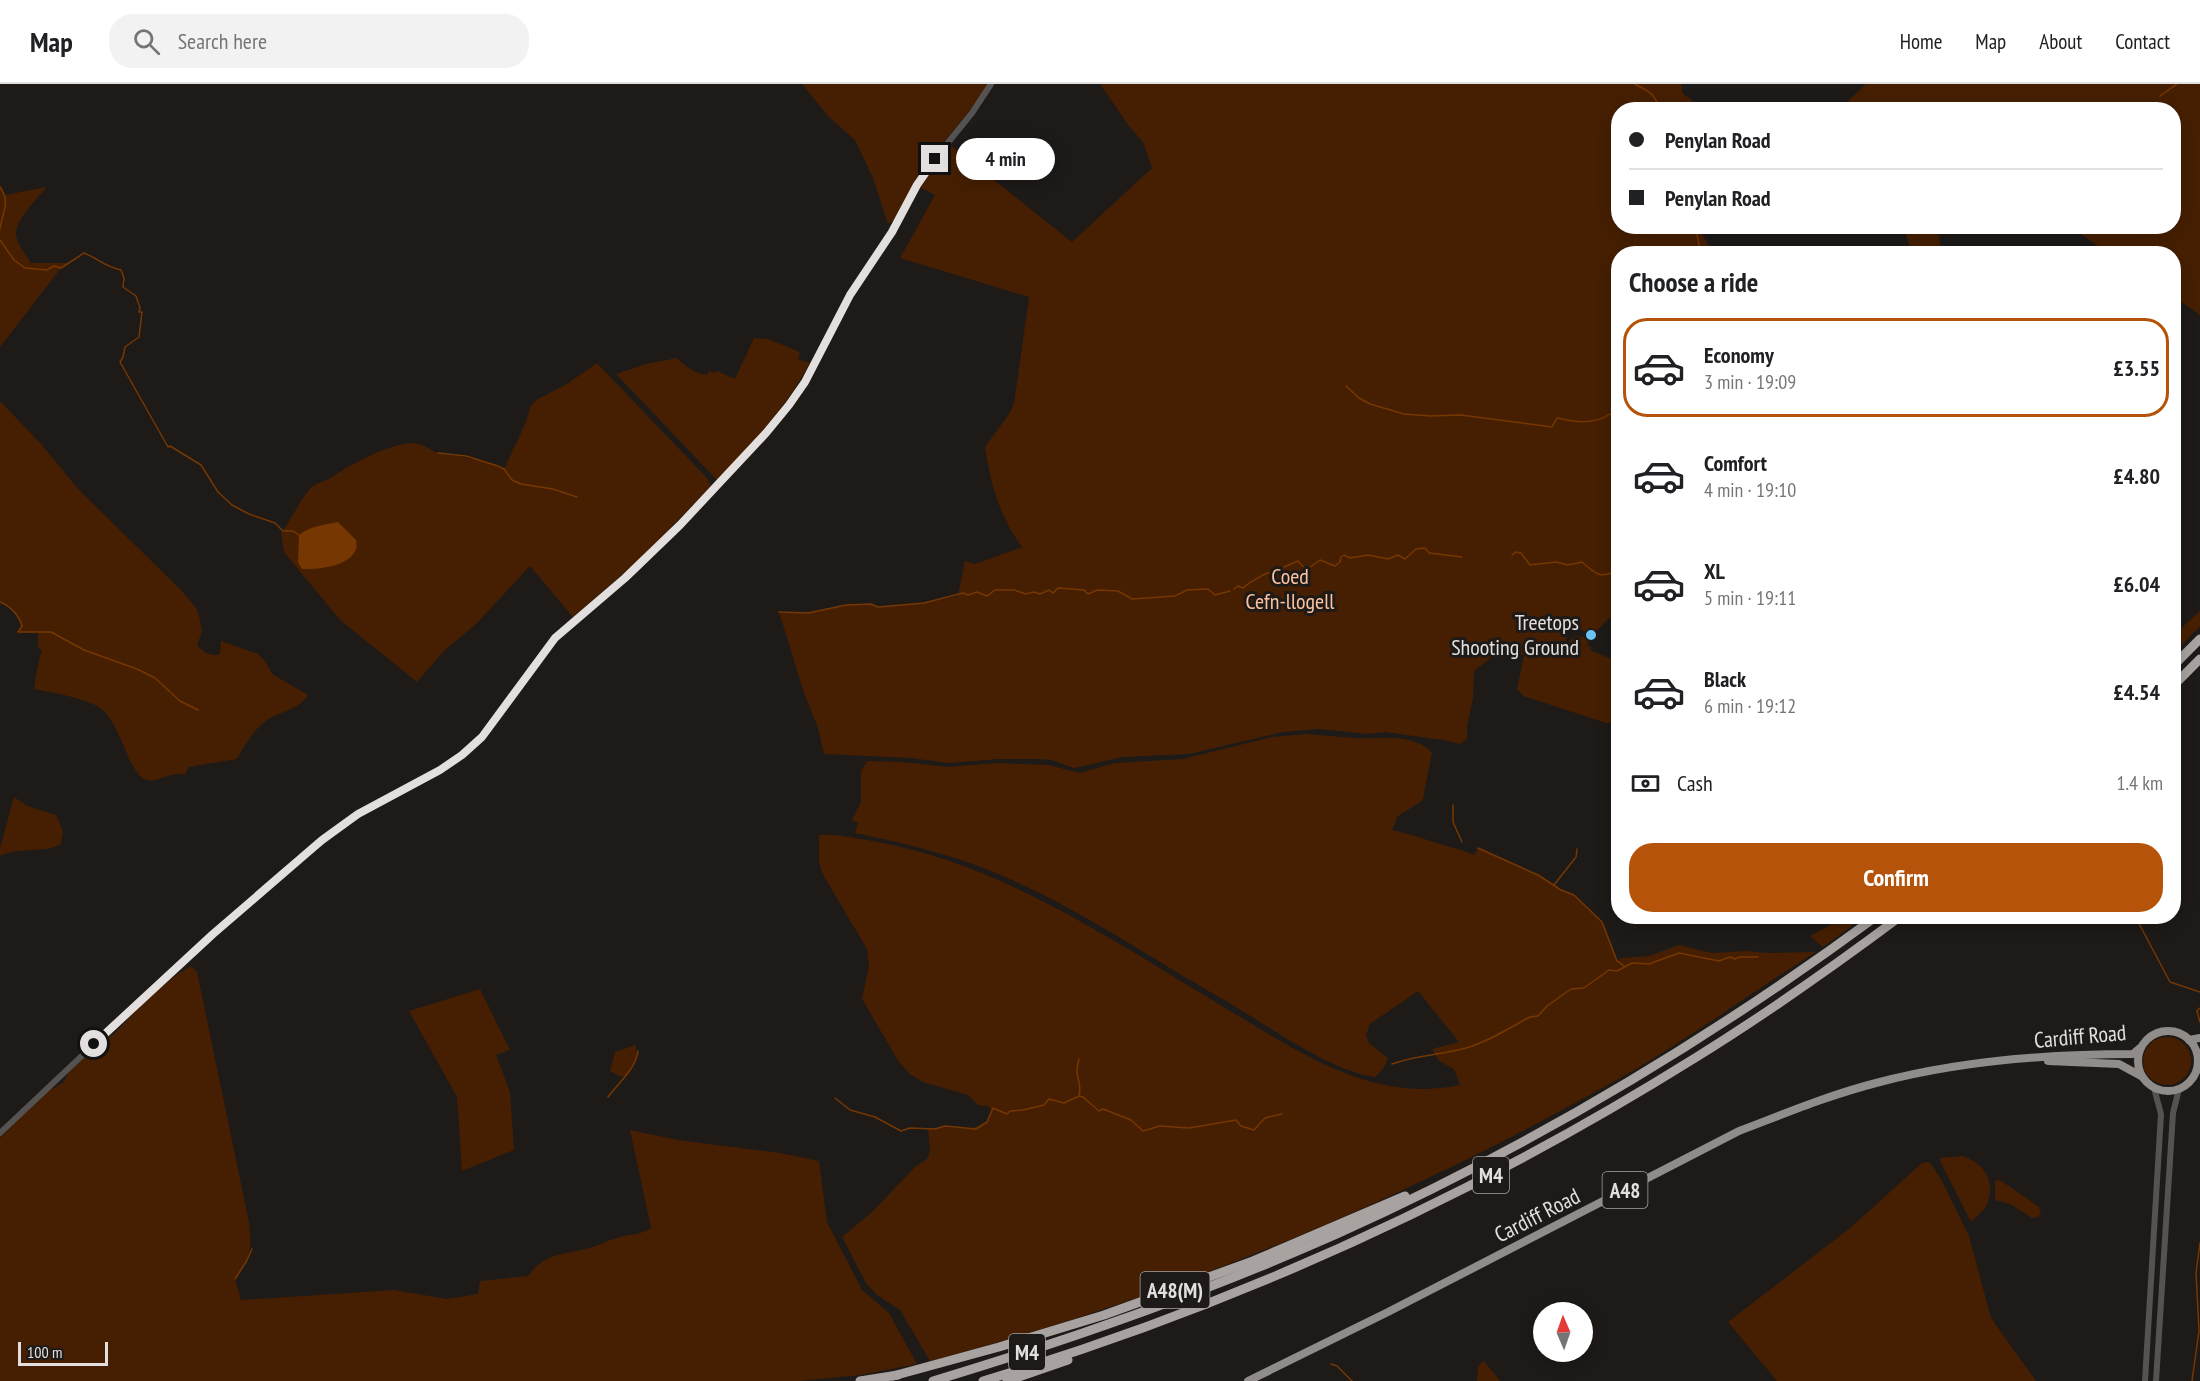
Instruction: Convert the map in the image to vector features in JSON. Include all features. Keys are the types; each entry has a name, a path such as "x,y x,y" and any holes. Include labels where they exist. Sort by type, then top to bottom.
{"highway":[{"path":"2181,658 2200,639"},
{"path":"2181,678 2200,659"},
{"name":"M4","path":"933,1381 1121,1320 1293,1253 1448,1181 1560,1122 1646,1072 1732,1018 1866,924"},
{"name":"M4","path":"983,1381 1127,1333 1296,1267 1481,1180 1578,1127 1695,1058 1832,967 1889,924"},
{"name":"A48(M)","path":"893,1376 1041,1335 1136,1304 1253,1261 1391,1201 1448,1181"},
{"name":"A48(M)","path":"860,1381 945,1366 1072,1330 1121,1320"},
{"name":"A48(M)","path":"1007,1381 1080,1356 1127,1333"}],"main road":[{"path":"2163,1031 2180,1033 2195,1049 2199,1058 2197,1069 2192,1079 2180,1089 2167,1091 2154,1088 2142,1076 2138,1067 2140,1048 2146,1040 2163,1031"},
{"path":"2189,1040 2200,1038"},
{"name":"Cardiff Road","path":"1248,1381 1388,1312 1738,1131 1796,1109 1877,1082 1957,1067 2075,1054 2133,1054 2140,1048"},
{"name":"Cardiff Road","path":"2023,1059 2119,1064 2142,1076"}],"street":[{"path":"0,1133 141,1000 282,873 358,814 440,770 482,737 555,638 650,554 766,433 789,405 805,382 850,295 892,232 925,171 972,113 991,84"},
{"path":"2145,1381 2161,1114 2154,1088"},
{"path":"2156,1381 2174,1113 2180,1089"}],"green space":[{"path":"802,84 987,84 970,110 921,173 900,212 888,224 873,178 855,140 829,117"},
{"name":"Coed Cefn-llogell","path":"1100,84 1681,84 1683,94 1692,102 1611,102 1611,234 1702,234 1708,246 1611,246 1611,618 1593,635 1570,625 1565,643 1569,644 1575,636 1591,638 1587,645 1591,647 1590,650 1611,659 1611,723 1606,723 1523,696 1517,689 1524,655 1498,652 1474,671 1473,698 1467,738 1461,744 1385,732 1368,734 1319,729 1283,732 1189,754 1123,757 1073,768 1052,760 1039,759 998,759 949,763 910,758 824,754 818,728 804,693 779,612 808,613 846,605 871,604 878,607 924,603 958,596 965,561 975,564 1022,547 1007,523 997,499 985,447 1014,404 1029,297 900,258 935,195 919,187 950,145 1072,242 1152,168 1143,142"},
{"path":"1866,84 2200,84 2200,315 2181,302 2181,246 2098,246 2080,234 2181,234 2181,102 1847,102"},
{"path":"0,187 5,195 47,187 20,221 16,232 17,240 31,263 68,263 61,268 0,347"},
{"path":"1906,234 1939,234 1940,246 1909,246"},
{"path":"754,338 768,339 800,352 798,359 810,363 768,425 717,480 616,374 646,364 677,358 698,373 707,375 709,371 715,373 717,371 735,379"},
{"path":"597,363 707,478 711,486 640,559 573,617 530,566 476,624 443,652 417,682 340,620 284,552 281,533 311,487 381,451 402,444 417,443 438,453 481,461 504,469 526,422 530,407 536,400 567,384"},
{"path":"0,401 41,444 79,490 181,590 196,608 202,632 197,645 199,648 204,652 217,655 220,654 221,641 258,654 272,674 308,695 295,707 269,719 259,727 237,759 188,767 185,775 174,774 154,780 144,779 134,767 110,718 98,706 81,699 34,689 42,652 38,646 38,633 18,632 21,626 18,618 11,608 0,602"},
{"path":"2200,611 2200,626 2181,646 2181,629"},
{"path":"1306,734 1354,738 1396,738 1425,746 1432,753 1423,799 1398,816 1392,830 1474,855 1478,848 1538,875 1561,890 1574,895 1602,922 1617,960 1649,956 1679,945 1711,953 1816,952 1634,1070 1466,1160 1379,1201 1203,1274 1022,1335 930,1361 900,1310 877,1295 866,1283 842,1237 871,1213 915,1167 927,1159 930,1152 928,1128 977,1127 987,1122 991,1110 988,1106 978,1105 968,1095 923,1082 910,1074 899,1062 862,999 869,966 867,949 822,873 819,861 819,835 856,838 924,853 1012,886 1096,930 1290,1046 1341,1072 1396,1087 1424,1089 1460,1085 1454,1069 1439,1061 1432,1049 1459,1042 1418,991 1370,1024 1366,1035 1369,1043 1388,1058 1383,1069 1375,1077 1357,1073 1338,1066 1298,1045 1046,896 1015,881 952,857 855,833 858,823 852,820 861,802 861,771 867,761 948,767 997,763 1049,765 1079,773 1115,763 1183,759 1272,737"},
{"path":"14,797 27,806 56,815 63,831 61,844 47,849 16,851 0,856 0,848"},
{"path":"1832,924 1854,924 1823,947 1810,936"},
{"path":"192,966 197,972 249,1222 249,1253 235,1279 241,1300 394,1290 447,1299 478,1294 480,1281 528,1276 548,1258 646,1231 651,1228 630,1130 678,1140 780,1153 819,1161 827,1222 862,1290 889,1313 917,1364 861,1375 799,1381 0,1381 0,1138 47,1092 64,1082 68,1073 97,1044 114,1034 147,999 179,973"},
{"path":"480,989 510,1050 496,1055 510,1092 514,1150 462,1171 457,1097 409,1011"},
{"path":"2167,1037 2184,1044 2191,1061 2184,1078 2167,1085 2150,1078 2143,1061 2150,1044"},
{"path":"636,1045 637,1058 625,1077 610,1071 615,1052"},
{"path":"1961,1156 1982,1168 1989,1180 1990,1196 1986,1207 1971,1222 1940,1161 1941,1158"},
{"path":"1928,1162 1942,1181 1969,1236 1991,1318 2036,1381 1777,1381 1728,1322 1850,1228 1922,1163"},
{"path":"2000,1180 2039,1207 2041,1212 2038,1217 2032,1218 2010,1204 1995,1200 1995,1181"},
{"path":"1484,1361 1500,1381 1477,1381 1478,1366"}],"shaded area":[{"path":"338,522 356,540 356,548 352,555 328,567 302,569 298,562 299,535 312,528"}],"waterway":[{"path":"1635,84 1647,91 1657,102"},
{"path":"2160,96 2177,84"},
{"path":"0,187 5,198 0,229"},
{"path":"1697,234 1700,246"},
{"path":"0,240 14,260 25,268 47,270 54,266 61,268 84,253 121,270 124,278 123,287 136,296 139,312 142,312 139,337 125,347 120,362 168,447 170,446 201,465 218,492 232,505 275,523 283,531 293,531 299,535"},
{"path":"1346,386 1370,404 1404,414 1461,415 1552,427 1557,418 1591,421 1611,414"},
{"path":"438,453 466,456 498,466 504,469 512,480 521,484 553,489 577,497"},
{"path":"1234,589 1238,586 1243,588 1268,573 1282,572 1284,567 1298,561 1306,570 1320,560 1335,566 1344,555 1350,558 1368,555 1388,559 1398,555 1405,559 1416,549 1425,548 1429,553 1462,557"},
{"path":"1512,555 1516,552 1521,553 1530,565 1556,562 1568,565 1582,562 1599,574 1611,573"},
{"path":"779,612 808,613 846,605 871,604 878,607 924,603 963,593 968,595 977,592 987,596 995,590 1014,590 1026,594 1034,592 1040,594 1049,590 1053,593 1058,588 1084,590 1088,594 1097,590 1118,591 1132,599 1175,596 1187,590 1208,589 1215,595 1230,591"},
{"path":"0,602 11,608 19,618 22,626 18,632 51,632 84,650 137,669 155,678 180,701 198,710"},
{"path":"1453,805 1453,822 1462,842"},
{"path":"1478,848 1538,875 1561,890 1574,895 1602,922 1617,961 1624,966"},
{"path":"1554,885 1576,857 1577,849"},
{"path":"2139,924 2170,982 2200,992"},
{"path":"1392,1064 1457,1050 1482,1042 1530,1017 1538,1016 1547,1006 1571,989 1584,988 1609,970 1617,971 1632,963 1649,964 1679,953 1719,961 1730,957 1735,959 1758,957"},
{"path":"2200,1008 2197,1011 2200,1022"},
{"path":"608,1097 634,1064 638,1051"},
{"path":"1079,1059 1077,1071 1079,1095"},
{"path":"835,1098 850,1110 875,1117 901,1131 910,1128 935,1129 945,1126 976,1129 987,1122 993,1108 1007,1114 1010,1111 1044,1105 1049,1099 1064,1103 1079,1096 1099,1111 1103,1109 1131,1120 1143,1131 1160,1126 1189,1128 1236,1120 1241,1126 1254,1130 1265,1118 1282,1114"},
{"path":"2192,1381 2199,1331 2196,1273 2200,1243"},
{"path":"235,1279 252,1249"},
{"path":"1331,1364 1337,1366 1352,1381"}],"place":[{"name":"Treetops Shooting Ground","path":"1591,635"}],"route":[{"path":"94,1044 213,934 322,840 358,814 440,770 482,737 555,638 625,578 680,525 766,433 789,405 805,382 850,295 892,232 925,171 935,159"}]}
